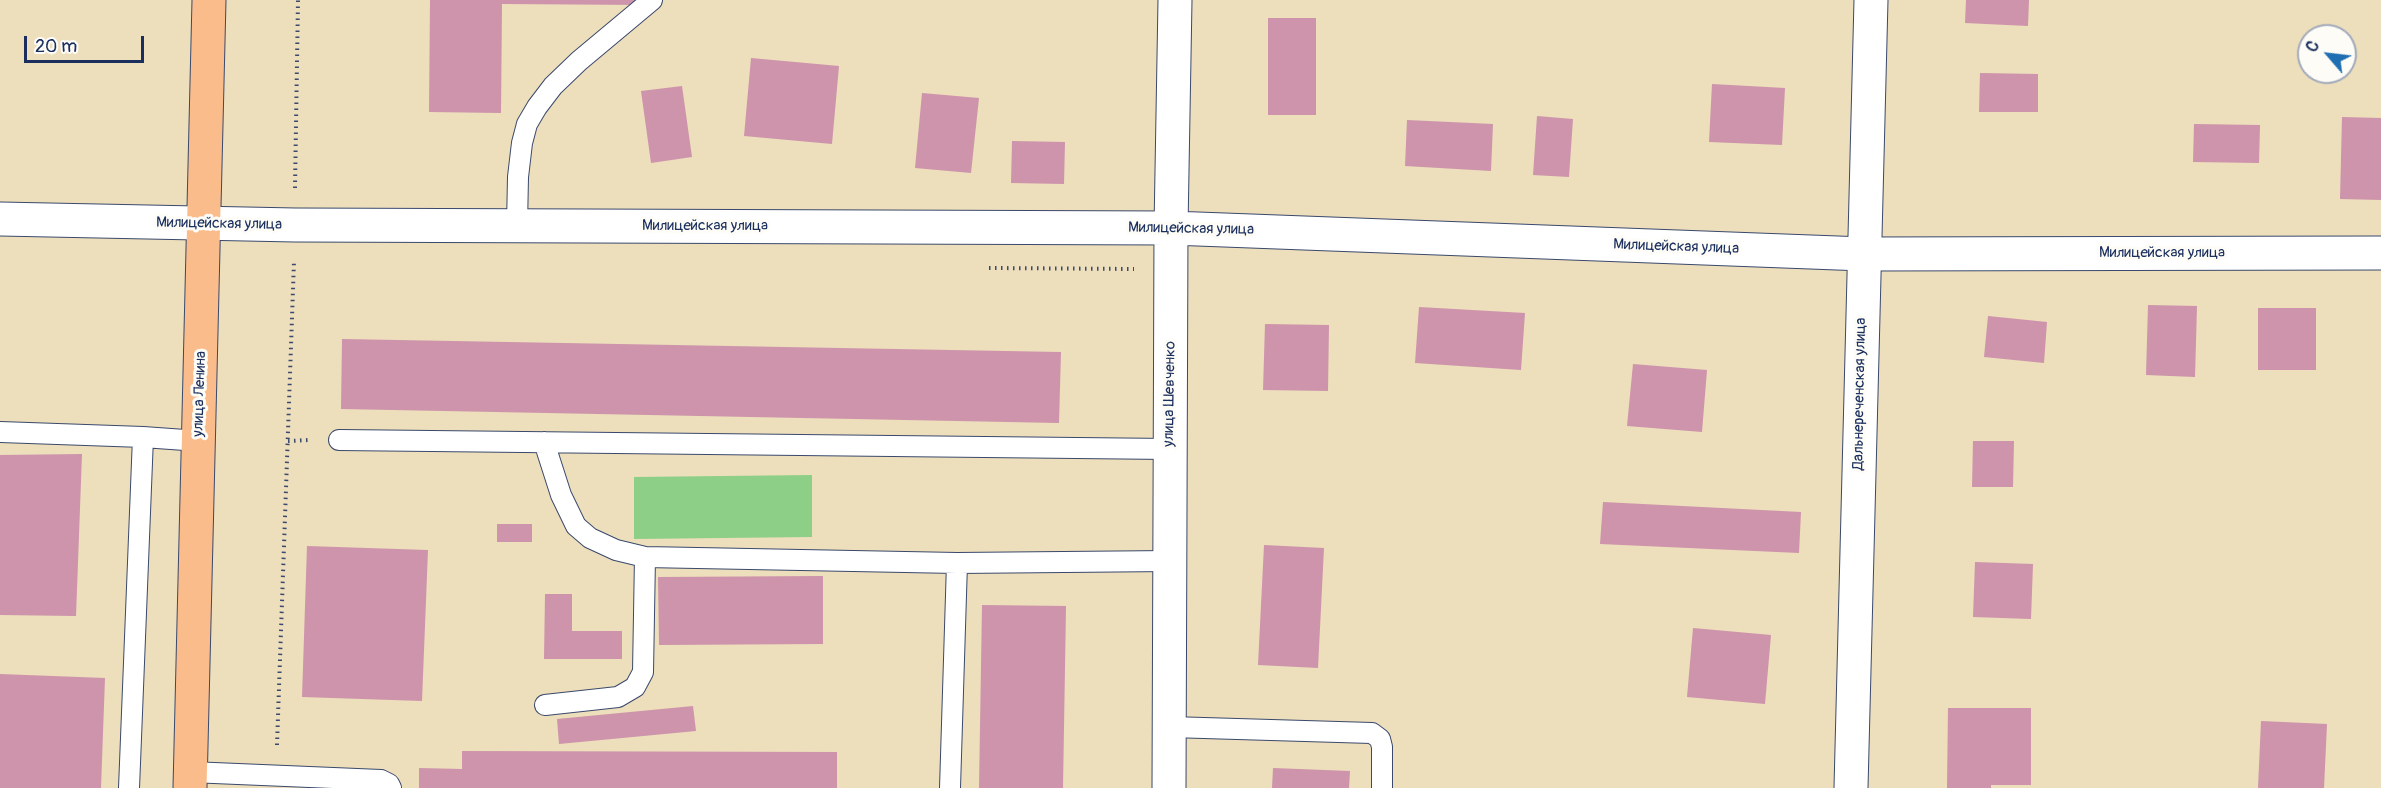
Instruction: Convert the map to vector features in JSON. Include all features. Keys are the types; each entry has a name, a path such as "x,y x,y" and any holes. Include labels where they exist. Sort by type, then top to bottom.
{"main road":[{"name":"улица Ленина","path":"190,780 209,0"}],"street":[{"name":"улица Шевченко","path":"1168,788 1170,228 1175,0"},
{"name":"Дальнереченская улица","path":"1851,788 1871,0"},
{"name":"Милицейская улица","path":"0,219 295,225 1170,228 1864,254 2381,253"}],"lane":[{"path":"517,226 518,177 522,143 527,124 537,107 579,61 652,0"},
{"path":"0,432 199,441"},
{"path":"129,788 143,437"},
{"path":"339,440 1169,449"},
{"path":"544,442 561,495 576,526 590,538 616,550 645,557 957,563 1170,561"},
{"path":"545,705 618,697 635,687 643,672 645,557"},
{"path":"950,788 957,563"},
{"path":"1170,727 1372,733 1380,739 1382,747 1382,788"},
{"path":"190,780 276,776 381,780 391,788"}],"path":[{"path":"276,776 295,225 298,0"}],"green space":[{"path":"812,475 812,537 634,539 634,477"}],"building":[{"path":"430,0 645,0 645,5 502,4 501,113 429,112"},
{"path":"1966,0 2029,0 2028,26 1965,23"},
{"path":"1268,18 1316,18 1316,115 1268,115"},
{"path":"751,58 839,66 832,144 744,136"},
{"path":"1980,73 2038,74 2038,112 1979,112"},
{"path":"1712,84 1785,88 1782,145 1709,142"},
{"path":"682,86 692,157 651,163 641,91"},
{"path":"922,93 979,98 971,173 915,168"},
{"path":"1537,116 1573,119 1569,177 1533,175"},
{"path":"2342,117 2381,118 2381,200 2340,199"},
{"path":"1407,120 1493,124 1491,171 1405,166"},
{"path":"2194,124 2260,125 2259,163 2193,162"},
{"path":"1012,141 1065,142 1064,184 1011,183"},
{"path":"2148,305 2197,306 2195,377 2146,375"},
{"path":"1419,307 1525,313 1521,370 1415,363"},
{"path":"2258,308 2316,308 2316,370 2258,370"},
{"path":"1988,316 2047,322 2044,363 1984,357"},
{"path":"1265,324 1329,325 1328,391 1263,390"},
{"path":"342,339 1061,352 1059,423 341,409"},
{"path":"1633,364 1707,370 1702,432 1627,426"},
{"path":"1973,441 2014,441 2013,487 1972,487"},
{"path":"82,454 76,616 0,615 0,455"},
{"path":"1603,502 1801,512 1799,553 1600,544"},
{"path":"497,524 532,524 532,542 497,542"},
{"path":"1264,545 1324,548 1318,668 1258,665"},
{"path":"307,546 428,550 422,701 302,697"},
{"path":"1975,562 2033,564 2031,619 1973,617"},
{"path":"823,576 823,644 659,645 658,577"},
{"path":"545,594 572,594 572,631 622,631 622,659 544,659"},
{"path":"982,605 1066,606 1063,788 979,788"},
{"path":"1693,628 1771,635 1765,704 1687,697"},
{"path":"0,674 105,678 101,788 0,788"},
{"path":"693,706 696,731 559,744 557,719"},
{"path":"1948,708 2031,708 2031,785 1947,788"},
{"path":"2261,721 2327,724 2324,788 2258,788"},
{"path":"462,751 837,752 837,788 419,788 419,768 462,769"},
{"path":"1273,768 1350,771 1349,788 1272,788"}]}
